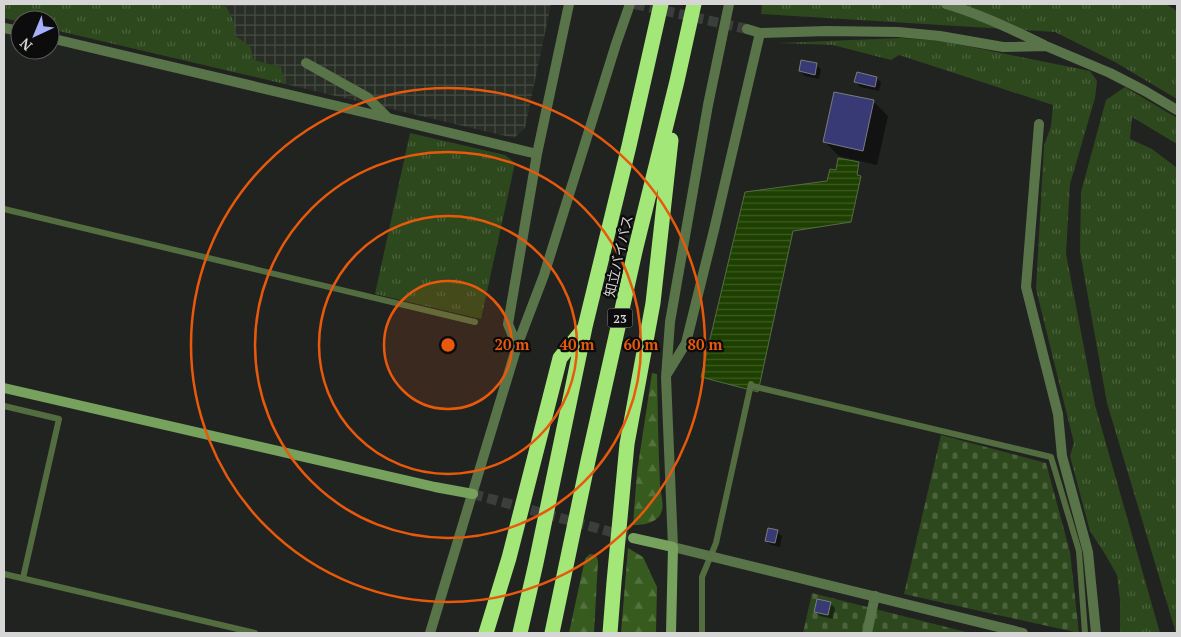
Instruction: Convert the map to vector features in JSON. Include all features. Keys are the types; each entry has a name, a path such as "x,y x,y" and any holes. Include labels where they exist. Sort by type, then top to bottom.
{"highway":[{"name":"知立バイパス","path":"520,633 585,327 661,4"},
{"name":"知立バイパス","path":"552,633 634,257 694,4"},
{"name":"23","path":"610,633 627,444 653,303 677,81"},
{"name":"23","path":"486,633 509,558 560,358 585,327"}],"street":[{"path":"517,346 508,324 537,154 569,4"},
{"path":"430,633 517,346 544,275 630,4"},
{"path":"671,633 673,547 666,377 670,322 708,105 730,4"},
{"path":"946,4 1002,24 1046,46 1110,73 1177,110"},
{"path":"746,29 760,33 827,31 898,32 940,36 1003,48 1046,46"},
{"path":"666,377 686,343 760,33"},
{"path":"60,40 537,154"},
{"path":"306,63 367,97 388,118"},
{"path":"1038,124 1026,287 1058,414 1062,456 1088,552 1096,633"},
{"path":"4,388 473,494"},
{"path":"632,538 722,558 1023,633"},
{"path":"867,633 875,596"}],"shaded area":[{"path":"225,4 551,4 525,128 514,138 285,84 281,67 254,60 250,46 234,35 234,22"},
{"path":"838,158 859,162 857,175 861,176 851,222 793,231 758,392 701,377 745,192 827,181 830,169 836,170"}],"green space":[{"path":"4,4 225,4 234,22 234,35 250,46 254,60 281,67 285,84 60,31 60,10 10,10 10,20 4,18"},
{"path":"762,4 1166,4 1177,11 1177,99 1115,62 1055,32 761,14"},
{"path":"901,38 942,41 1090,71 1097,81 1095,98 1070,184 1066,254 1095,405 1160,633 1120,633 1120,600 1117,575 1090,531 1070,456 1074,443 1036,289 1044,146 1051,126 1053,105 899,55 891,60 833,45 778,43"},
{"path":"1125,87 1177,118 1177,144 1132,117 1130,139 1152,149 1177,168 1177,633 1107,403 1080,252 1081,192 1106,100"},
{"path":"410,133 505,155 515,163 481,319 375,294"},
{"path":"652,373 657,374 659,469 662,507 658,518 646,524 633,525 637,472"},
{"path":"941,435 1046,463 1070,552 1079,633 904,594"},
{"path":"628,548 643,557 657,587 656,633 621,633"},
{"path":"590,554 596,555 598,561 594,633 569,633 585,559"},
{"path":"812,593 970,633 803,633"}],"building":[{"path":"801,60 817,63 815,75 799,71"},
{"path":"857,72 877,77 875,87 854,82"},
{"path":"834,92 874,100 863,151 823,142"},
{"path":"768,528 778,530 775,543 765,541"},
{"path":"817,599 831,602 828,615 814,612"}],"waterway":[{"path":"4,209 475,322"},
{"path":"702,633 702,577 716,543 751,384"},
{"path":"752,386 1051,457 1079,551 1085,633"},
{"path":"4,406 59,419 23,578"},
{"path":"4,574 255,633"}],"tunnel":[{"path":"635,4 747,29"},
{"path":"473,494 633,538"}]}
